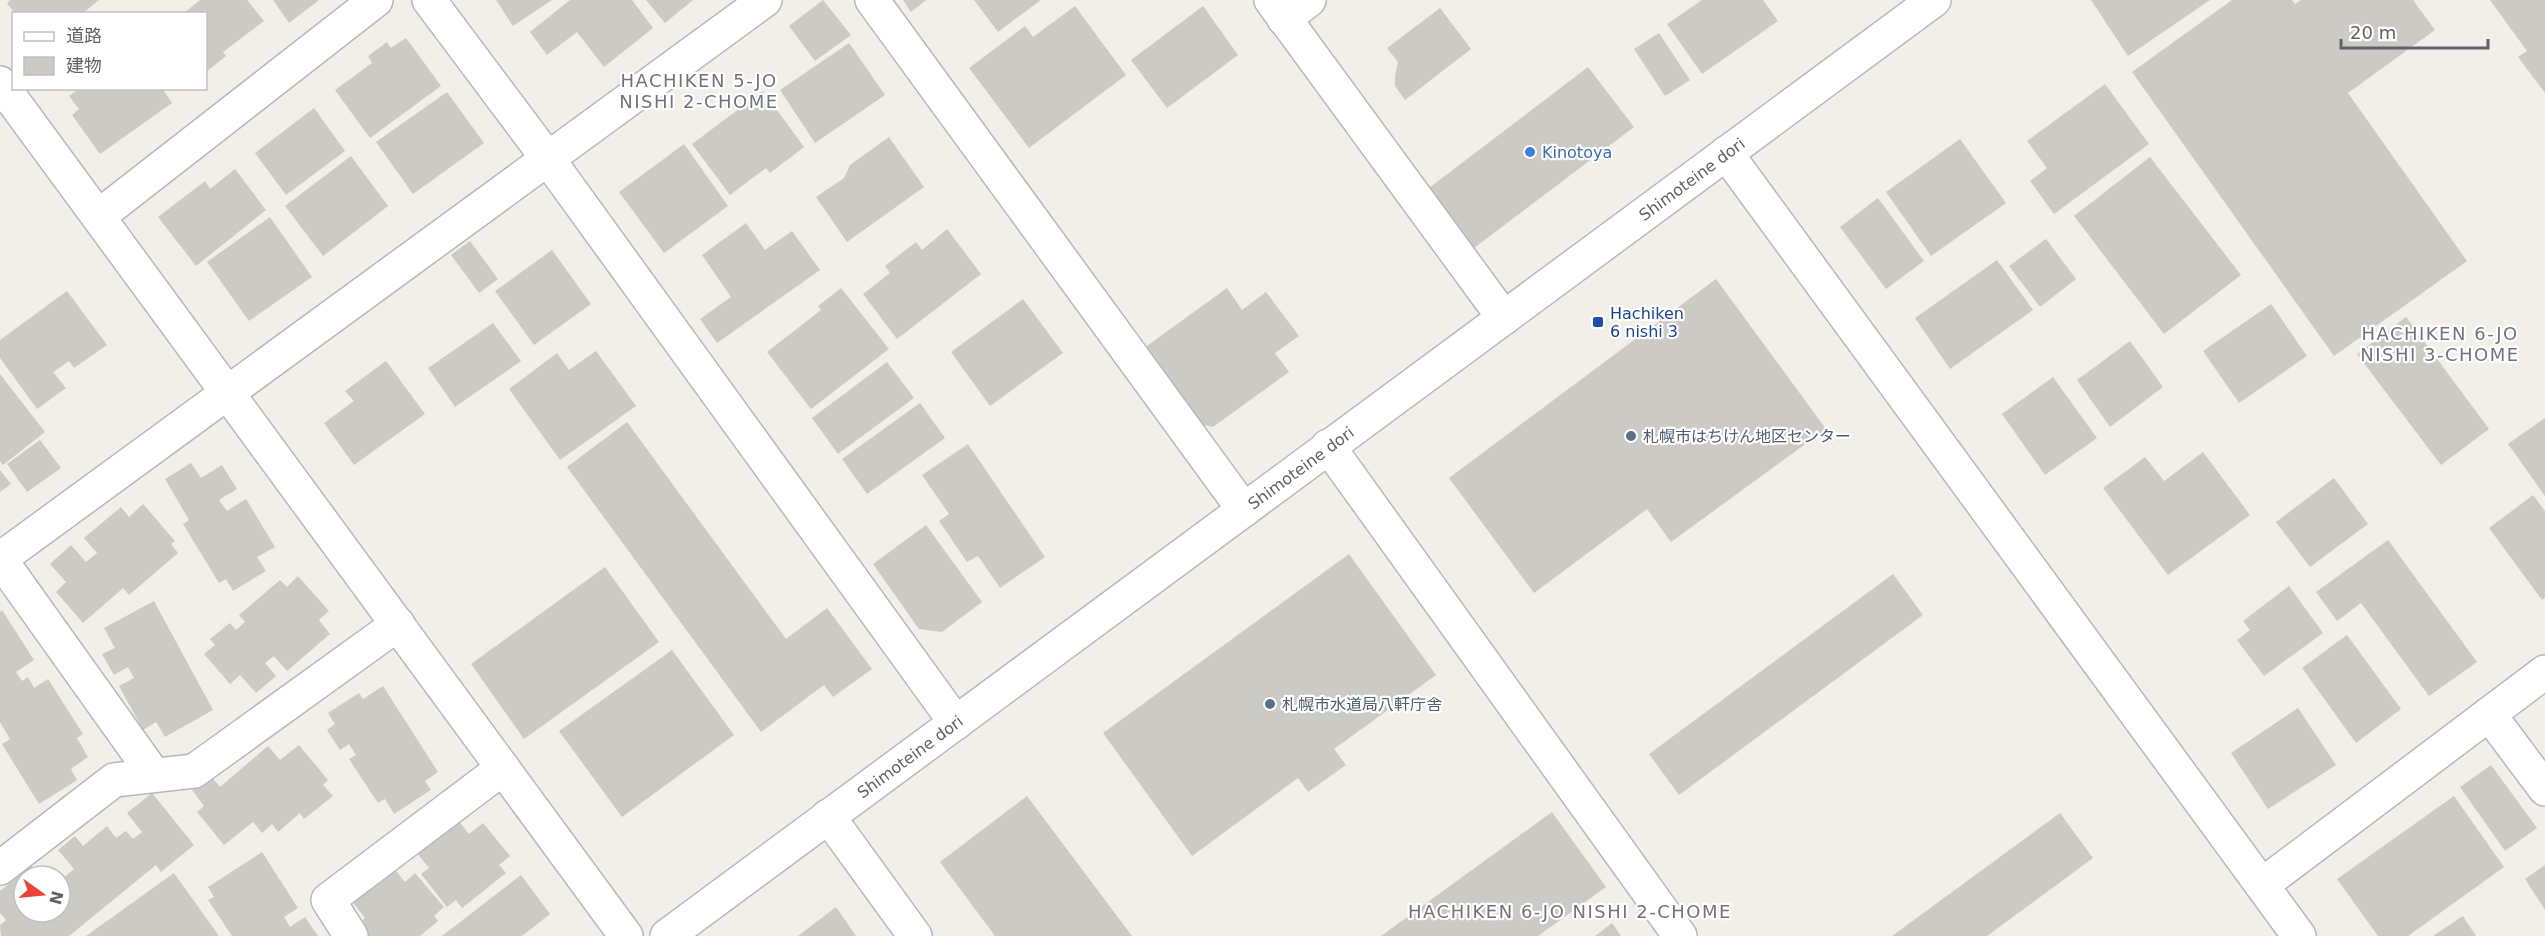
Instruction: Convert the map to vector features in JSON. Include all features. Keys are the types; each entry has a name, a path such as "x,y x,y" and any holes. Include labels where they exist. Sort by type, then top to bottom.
{"street":[{"path":"99,216 376,0"},
{"path":"429,0 548,159 956,723"},
{"path":"154,775 0,559 765,0"},
{"path":"872,0 1244,510"},
{"name":"Shimoteine dori","path":"667,936 1933,0"},
{"path":"1288,6 1504,318"},
{"path":"0,83 626,936"},
{"path":"1726,153 2299,936"},
{"path":"1328,446 1680,936"},
{"path":"0,868 114,780 194,771 398,624"},
{"path":"2262,885 2545,672"},
{"path":"2489,714 2545,789"},
{"path":"351,936 328,900 503,768"},
{"path":"828,816 915,936"}],"building":[{"path":"11,0 99,0 84,12 14,12 7,3"},
{"path":"200,0 247,0 264,21 223,52 226,56 207,71 207,12 185,12"},
{"path":"273,0 319,0 289,23"},
{"path":"496,0 552,0 513,26"},
{"path":"570,0 632,0 653,28 604,67 577,32 547,55 530,32"},
{"path":"646,0 693,0 665,23"},
{"path":"823,0 851,35 815,61 789,26"},
{"path":"903,0 926,0 911,12"},
{"path":"974,0 1041,0 998,32"},
{"path":"1702,0 1763,0 1778,21 1702,74 1667,24"},
{"path":"2091,0 2210,0 2128,56"},
{"path":"2232,0 2292,0 2295,4 2301,0 2413,0 2435,30 2348,93 2467,261 2334,356 2132,72"},
{"path":"2490,0 2545,0 2545,93 2518,57 2527,51"},
{"path":"1075,6 1126,75 1029,148 969,68 1025,26 1033,37"},
{"path":"1203,6 1238,55 1167,108 1131,60"},
{"path":"1440,8 1471,49 1405,100 1395,86 1398,62 1387,48"},
{"path":"1659,33 1690,80 1665,96 1634,49"},
{"path":"406,38 441,86 370,138 335,90 372,63 368,56 387,42 391,48"},
{"path":"849,43 885,95 815,143 780,90"},
{"path":"1588,67 1634,127 1470,251 1425,191"},
{"path":"2105,84 2149,144 2054,214 2030,181 2047,168 2027,141"},
{"path":"77,90 163,90 172,103 100,154 72,115 79,109 69,96"},
{"path":"763,91 804,147 770,173 766,168 730,195 692,144"},
{"path":"447,92 484,143 413,194 376,142"},
{"path":"314,108 345,151 286,195 255,153"},
{"path":"889,137 924,187 847,242 816,197 844,178 850,165"},
{"path":"1960,139 2006,203 1931,256 1886,192"},
{"path":"684,144 728,206 664,253 619,192"},
{"path":"351,156 388,206 323,256 285,206"},
{"path":"2150,157 2241,275 2164,334 2074,216"},
{"path":"235,169 266,210 196,266 158,217 205,181 210,189"},
{"path":"1878,198 1924,261 1886,289 1840,227"},
{"path":"270,217 312,277 249,321 207,262"},
{"path":"746,223 765,250 792,231 820,270 717,343 700,319 731,297 702,255"},
{"path":"947,229 981,274 897,339 863,294 890,273 885,266 916,242 922,250"},
{"path":"2046,239 2076,279 2040,307 2009,266"},
{"path":"470,241 498,279 479,293 451,255"},
{"path":"552,250 591,304 534,345 495,291"},
{"path":"1997,260 2033,310 1950,369 1915,318"},
{"path":"1716,279 1826,429 1671,542 1647,509 1534,593 1449,478"},
{"path":"841,288 889,349 811,409 767,352 821,310 818,306"},
{"path":"1227,288 1242,310 1266,292 1299,336 1275,353 1289,372 1213,427 1199,424 1144,348"},
{"path":"67,291 107,345 74,368 69,361 53,372 66,388 37,409 0,358 0,340"},
{"path":"1023,299 1063,353 990,406 951,352"},
{"path":"2271,304 2307,356 2239,403 2203,351"},
{"path":"2406,317 2489,429 2441,465 2357,354"},
{"path":"493,323 521,361 455,407 428,368"},
{"path":"2130,341 2163,387 2110,427 2077,380"},
{"path":"596,351 636,406 560,460 509,389 557,353 569,370"},
{"path":"386,361 425,414 354,465 324,423 354,401 345,391"},
{"path":"887,362 914,398 838,454 812,418"},
{"path":"0,374 45,432 3,465 0,461"},
{"path":"2053,377 2097,438 2045,475 2002,414"},
{"path":"920,403 945,438 867,494 842,459"},
{"path":"2545,418 2545,496 2508,444"},
{"path":"627,422 786,639 827,608 872,669 833,697 824,685 761,732 567,467"},
{"path":"40,440 61,468 27,492 7,464"},
{"path":"968,444 1045,557 1000,588 978,556 967,562 939,521 949,514 922,475"},
{"path":"2203,452 2250,515 2168,575 2103,488 2145,457 2164,481"},
{"path":"191,463 201,478 222,465 237,489 219,500 227,511 246,499 275,547 257,557 266,571 233,591 226,579 219,583 183,524 189,520 165,479"},
{"path":"0,470 11,484 0,492"},
{"path":"2334,478 2368,524 2310,567 2276,522"},
{"path":"2533,495 2545,511 2545,598 2542,600 2489,528"},
{"path":"143,504 175,541 171,544 178,553 129,595 123,588 83,623 56,592 66,582 50,564 71,545 86,562 97,553 84,538 121,507 129,517"},
{"path":"926,525 982,602 942,632 919,629 873,564"},
{"path":"2388,540 2477,662 2429,696 2361,603 2337,621 2316,592"},
{"name":"札幌市水道局八軒庁舎","path":"1349,554 1436,675 1334,749 1346,765 1308,792 1298,778 1192,856 1103,733"},
{"path":"605,567 659,642 524,739 471,664"},
{"path":"1893,574 1923,615 1679,795 1649,754"},
{"path":"298,576 329,611 319,620 330,634 287,671 274,656 265,663 276,676 256,693 240,675 230,684 204,654 215,645 210,639 230,623 236,630 245,622 239,615 280,580 287,587"},
{"path":"2289,586 2323,633 2264,676 2237,640 2250,630 2243,621"},
{"path":"154,601 213,710 165,737 156,722 143,730 119,686 134,678 128,667 114,675 102,654 115,648 104,628"},
{"path":"2,610 34,660 16,672 22,681 28,677 34,688 48,679 83,734 77,738 88,757 71,769 77,780 39,804 2,744 10,739 0,722 0,612"},
{"path":"2347,635 2401,709 2356,743 2302,668"},
{"path":"672,650 734,735 622,817 559,731"},
{"path":"383,686 438,772 425,781 431,790 394,814 385,799 378,803 349,759 356,755 349,744 340,750 327,730 335,724 328,713 359,693 363,699"},
{"path":"2298,708 2336,765 2268,809 2231,753"},
{"path":"299,745 328,780 323,785 333,796 304,819 300,813 278,832 272,824 262,833 253,822 224,845 197,812 204,806 192,790 210,775 220,787 268,746 280,760"},
{"path":"2491,765 2537,828 2505,851 2460,787"},
{"path":"152,793 194,845 161,872 156,865 69,936 1,936 0,925 6,920 0,913 0,891 12,881 12,924 72,924 72,871 74,869 58,850 75,836 83,846 107,826 116,838 126,831 133,839 142,832 127,813"},
{"path":"1027,796 1132,936 995,936 940,862"},
{"path":"2454,796 2504,867 2408,936 2378,936 2337,879"},
{"path":"1552,812 1606,887 1538,936 1381,936"},
{"path":"2060,813 2093,858 1987,936 1892,936"},
{"path":"454,815 469,834 483,823 510,856 499,865 506,873 462,908 456,900 447,907 421,874 429,868 413,848"},
{"path":"262,852 298,908 284,917 290,927 305,917 318,936 232,936 208,900 214,897 208,887"},
{"path":"2545,865 2545,910 2525,879"},
{"path":"392,866 405,882 415,873 444,907 434,916 438,921 420,936 365,936 357,925 365,918 351,900"},
{"path":"174,873 219,936 86,936"},
{"path":"521,875 550,914 522,936 442,936"},
{"path":"836,907 856,936 798,936"},
{"path":"2463,916 2476,936 2433,936"},
{"path":"1612,923 1621,936 1595,936"}],"place":[{"name":"Kinotoya","path":"1530,152"},
{"name":"Hachiken 6 nishi 3","path":"1598,322"},
{"name":"札幌市はちけん地区センター","path":"1631,436"},
{"name":"札幌市水道局八軒庁舎","path":"1270,704"}],"district":[{"name":"HACHIKEN 5-JO NISHI 2-CHOME","path":"699,91"},
{"name":"HACHIKEN 6-JO NISHI 3-CHOME","path":"2440,344"},
{"name":"HACHIKEN 6-JO NISHI 2-CHOME","path":"1570,912"}]}
